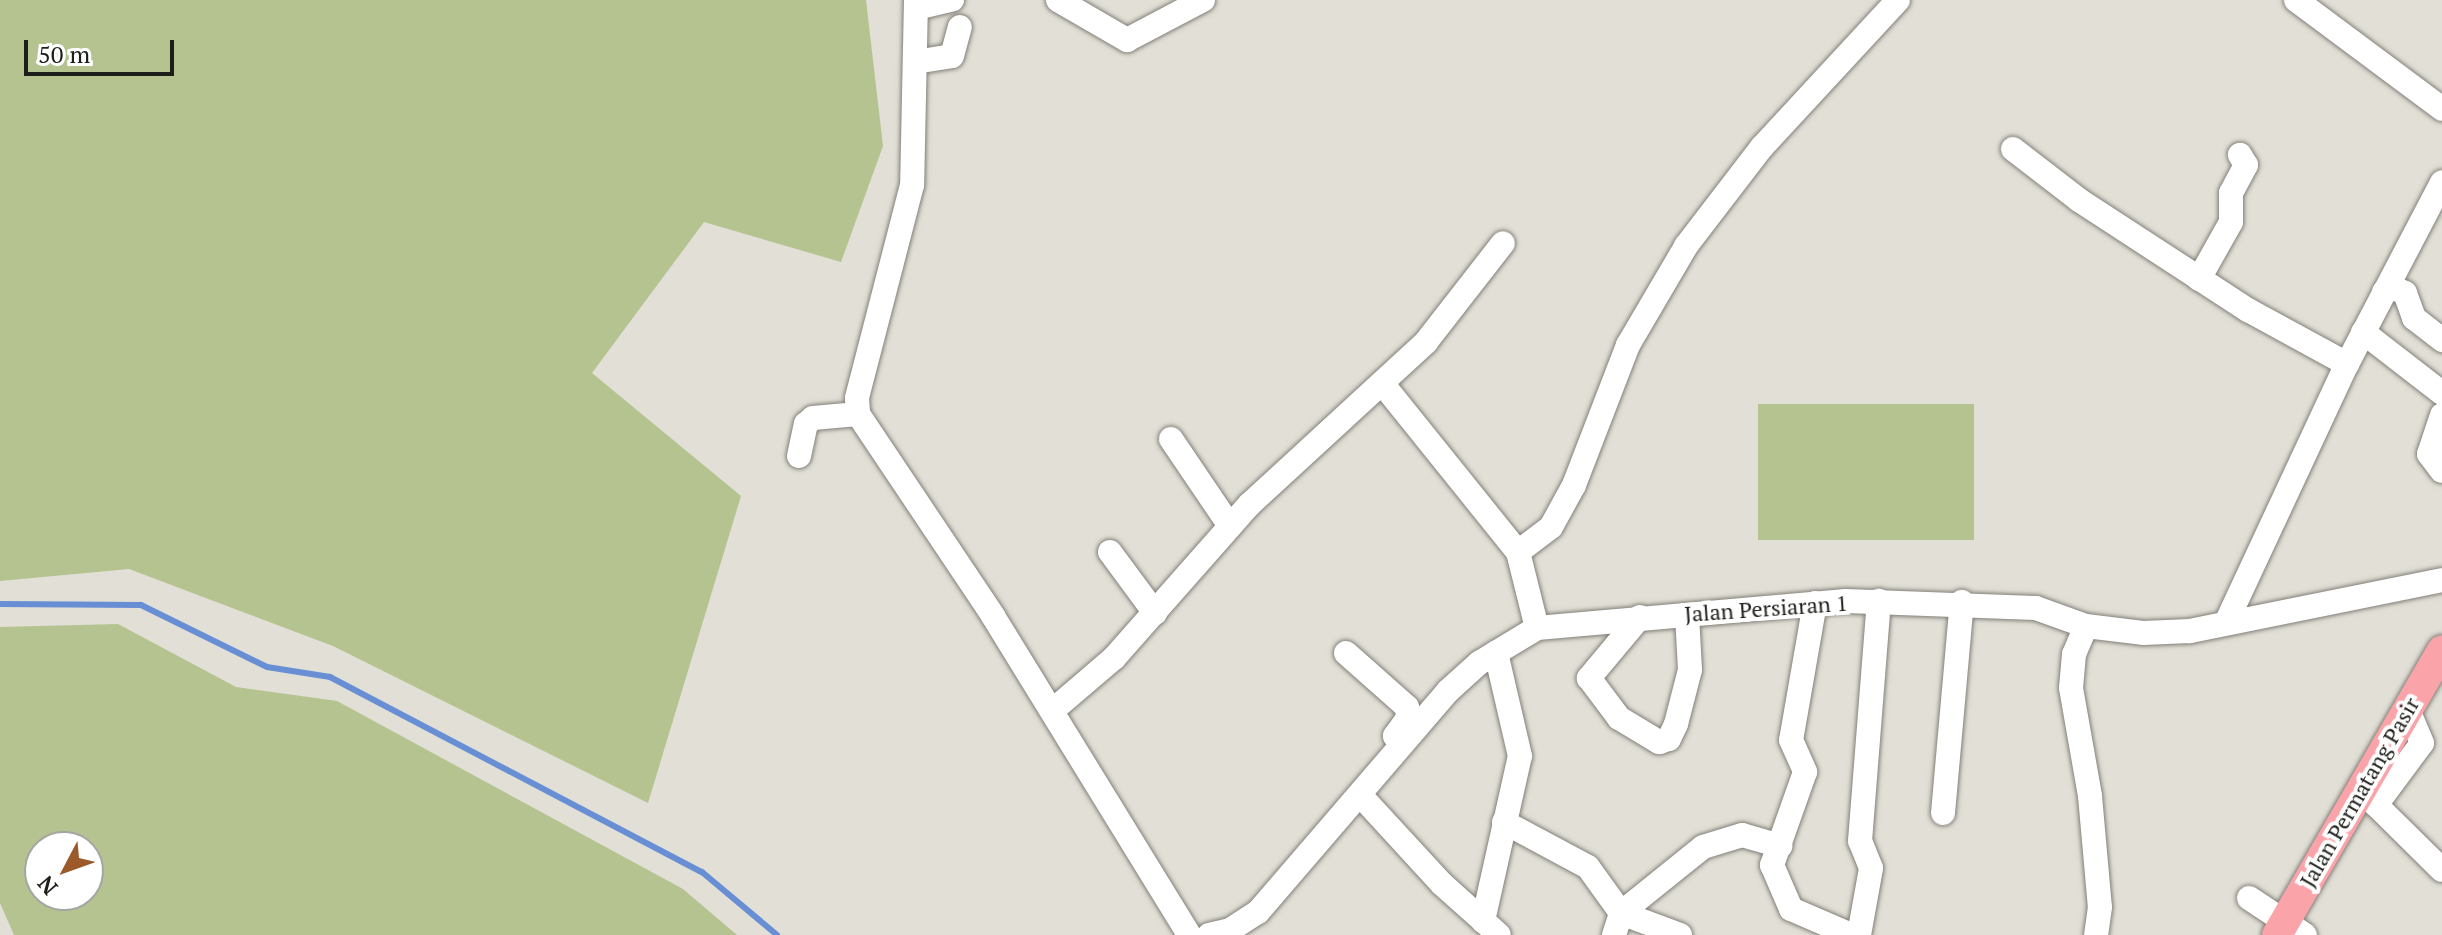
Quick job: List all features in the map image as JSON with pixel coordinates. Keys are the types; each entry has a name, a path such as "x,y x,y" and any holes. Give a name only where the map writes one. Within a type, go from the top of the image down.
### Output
{"main road":[{"name":"Jalan Permatang Pasir","path":"2289,930 2368,798 2407,708 2442,650"}],"street":[{"path":"952,0 916,4 912,185 857,398 858,414 1052,711 1189,935"},
{"path":"1058,0 1127,40 1203,0"},
{"path":"1518,552 1551,527 1574,485 1628,345 1686,246 1762,147 1898,0"},
{"path":"2296,0 2442,109"},
{"path":"915,62 952,56 960,27"},
{"path":"2013,149 2199,279 2347,364"},
{"path":"2199,279 2231,222 2231,193 2246,165 2240,155"},
{"path":"2226,623 2347,364 2442,182"},
{"path":"1052,711 1114,658 1230,526 1426,342 1503,243"},
{"path":"2384,292 2394,288 2405,293 2414,318 2442,340"},
{"path":"2363,332 2442,393"},
{"path":"1382,383 1518,552 1537,628"},
{"path":"799,456 806,424 813,418 858,414"},
{"path":"2442,415 2429,454 2442,471"},
{"path":"1171,439 1230,526"},
{"path":"1110,552 1155,613"},
{"name":"Jalan Persiaran 1","path":"1209,935 1230,930 1258,912 1362,797 1398,741 1448,691 1496,653 1537,628 1815,603 1879,601 1962,602 2036,608 2086,626 2143,633 2226,623 2442,580"},
{"path":"1859,935 1871,868 1860,841 1879,601"},
{"path":"1943,813 1962,602"},
{"path":"1815,603 1791,740 1805,772 1772,865 1791,909 1851,935"},
{"path":"1640,617 1589,678 1619,718 1659,742 1669,739 1676,724 1690,670 1687,615"},
{"path":"2086,626 2074,654 2071,688 2090,796 2100,907 2096,935"},
{"path":"1346,653 1407,707 1408,718 1398,741"},
{"path":"1491,928 1504,822 1520,756 1496,653"},
{"path":"1362,797 1491,928"},
{"path":"2368,798 2442,870"},
{"path":"1504,822 1588,867 1618,924"},
{"path":"1618,924 1651,886 1721,838 1742,835 1780,846"},
{"path":"2249,898 2289,930"},
{"path":"1618,924 1680,935"}],"green space":[{"path":"0,0 866,0 883,146 841,262 704,222 592,373 741,496 648,803 333,646 129,569 0,581"},
{"path":"1758,404 1974,404 1974,540 1758,540"},
{"path":"118,624 236,687 337,701 683,889 737,935 14,935 0,903 0,627"}],"waterway":[{"path":"0,604 141,605 267,667 330,677 702,872 777,935"}]}
